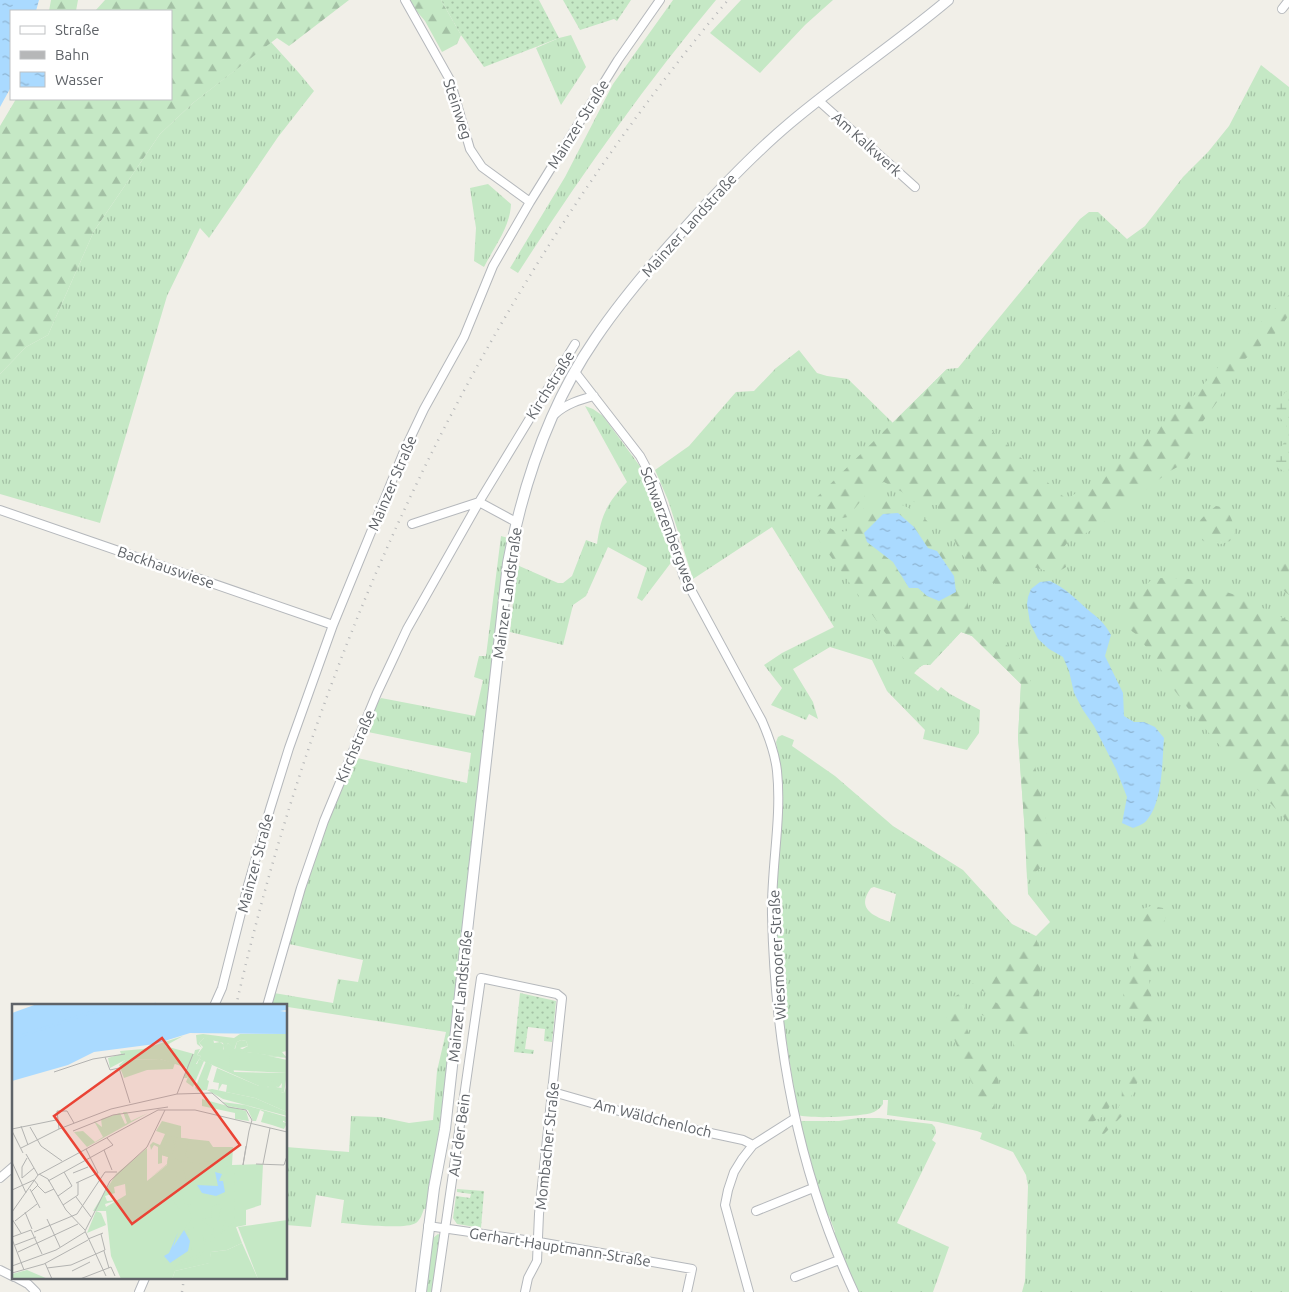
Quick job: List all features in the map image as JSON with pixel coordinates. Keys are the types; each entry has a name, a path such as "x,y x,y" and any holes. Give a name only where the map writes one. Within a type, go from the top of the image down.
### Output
{"main road":[{"name":"Mainzer Landstraße","path":"421,1292 428,1226 445,1129 508,563 516,522 533,465 552,418 575,372 611,316 660,256 754,155 790,123 948,0"}],"street":[{"name":"Steinweg","path":"405,0 450,80 470,149 482,167 530,202"},
{"name":"Mainzer Straße","path":"215,1004 222,988 270,809 289,748 333,625 405,449 424,409 464,337 493,266 530,202 618,60 660,0"},
{"path":"1282,9 1289,0"},
{"name":"Am Kalkwerk","path":"819,101 915,187"},
{"name":"Kirchstraße","path":"268,1004 301,888 324,821 377,693 407,629 479,502 576,344"},
{"name":"Schwarzenbergweg","path":"575,372 640,456 656,486 683,575 762,721"},
{"path":"552,418 561,409 576,400 594,396"},
{"path":"412,524 479,502 516,522"},
{"name":"Backhauswiese","path":"0,510 333,625"},
{"name":"Wiesmoorer Straße","path":"762,721 771,742 776,770 778,798 772,897 773,947 782,1040 794,1119 813,1188 839,1260 854,1292"},
{"name":"Mombacher Straße","path":"480,978 558,994 562,998 537,1260 528,1278 525,1292"},
{"name":"Auf der Bein","path":"436,1292 480,978"},
{"name":"Am Wäldchenloch","path":"553,1092 654,1120 743,1140 753,1145"},
{"path":"749,1292 725,1206 728,1190 734,1172 753,1145 794,1119"},
{"path":"0,1178 12,1168"},
{"path":"756,1211 813,1188"},
{"name":"Gerhart-Hauptmann-Straße","path":"428,1226 539,1242 692,1269 687,1292"},
{"path":"795,1277 839,1260"},
{"path":"0,1270 12,1276"},
{"path":"19,1280 28,1284 36,1292"},
{"path":"139,1292 144,1280"}],"green space":[{"path":"51,0 78,0 76,10 49,10"},
{"path":"105,0 349,0 289,46 277,38 193,103 160,134 94,231 48,335 26,347 0,374 0,126 15,100 172,100 172,10 96,10"},
{"path":"407,0 441,0 461,35 457,44 442,52 425,21"},
{"path":"441,0 539,0 559,38 484,67 461,35"},
{"path":"563,0 631,0 617,21 614,19 580,30"},
{"path":"673,0 716,0 613,133 518,273 510,268 565,177 613,84"},
{"path":"741,0 833,0 805,25 760,73 710,33"},
{"path":"571,35 586,67 561,105 536,48"},
{"path":"271,42 314,91 278,137 209,238 200,228 167,296 100,523 0,494 0,374 26,347 48,335 94,231 160,134 193,103"},
{"path":"1261,65 1289,87 1289,1292 1022,1292 1025,1281 1028,1186 1026,1175 1013,1152 980,1139 982,1133 977,1131 938,1122 887,1115 888,1100 883,1100 883,1104 879,1108 868,1114 824,1117 798,1115 779,994 775,925 781,790 781,771 776,742 778,737 782,735 794,740 792,746 835,776 893,826 963,870 1012,924 1036,936 1050,922 1028,894 1018,737 1021,684 972,636 961,632 930,665 923,665 914,673 938,691 941,687 980,710 979,733 967,750 923,739 925,730 887,691 872,660 830,647 793,669 813,702 818,719 809,714 806,720 771,705 782,688 764,665 782,653 834,627 772,527 693,579 668,500 655,470 689,446 736,392 754,391 776,368 799,350 817,373 848,379 893,423 947,369 958,368 1080,219 1089,212 1098,212 1127,239 1145,226 1183,177 1208,152 1229,126","holes":["874,887 896,894 890,922 872,914 866,906 865,901 871,888"]},
{"path":"488,184 511,204 505,229 484,267 474,261 476,228 470,188"},
{"path":"1289,295 1289,315 1277,332 1244,360 1228,382 1217,402 1201,424 1197,444 1185,463 1170,471 1099,526 1081,538 1068,542 1063,548 1066,567 1062,570 1048,571 1030,566 1024,571 1021,578 1011,572 1007,572 1005,584 998,586 987,578 980,567 968,562 960,552 950,531 943,525 937,505 914,502 902,492 884,482 871,488 848,517 842,518 827,509 816,498 947,369 958,381 980,420 1065,498 1070,497 1140,445 1191,399 1237,345"},
{"path":"1289,388 1289,476 1271,461 1288,437 1286,425 1277,414 1276,403"},
{"path":"585,406 603,416 642,469 658,503 673,560 642,601 637,598 647,568 608,547 586,596 573,605 563,645 510,632 517,565 558,583 563,583 572,576 586,540 597,544 606,510 614,496 627,482"},
{"path":"889,500 918,513 928,522 936,545 953,562 961,576 970,617 1015,652 1026,668 1032,687 1032,748 1047,834 1044,865 1027,879 1018,737 1021,684 972,636 961,632 930,665 921,666 914,673 816,536 828,527 837,532 848,531 867,504","holes":["921,539 954,576 927,596 918,588 909,588 893,562 867,542"]},
{"path":"1216,506 1227,512 1232,519 1235,532 1230,541 1221,544 1203,541 1198,529 1198,525 1203,517"},
{"path":"501,536 508,538 451,1033 437,1146 426,1209 424,1209 416,1223 410,1225 391,1226 341,1223 344,1200 316,1195 311,1227 288,1225 288,1147 349,1152 351,1116 380,1117 409,1123 433,1120 437,1071 446,1032 288,1007 288,1004 269,1004 274,993 333,1003 338,979 358,982 363,960 289,944 304,886 353,757 467,783 471,753 363,731 374,707 381,698 475,716 483,680 474,677 479,656 486,656"},
{"path":"1289,552 1289,595 1281,586 1276,558 1278,554"},
{"path":"1161,578 1189,579 1238,596 1289,621 1289,823 1190,711 1137,635 1125,626 1125,610 1130,603 1150,581"},
{"path":"1151,906 1163,908 1166,919 1156,929 1156,957 1149,978 1151,995 1157,1013 1152,1026 1139,1023 1129,1009 1123,995 1139,937 1139,910"},
{"path":"1036,936 1040,955 1041,975 1035,1014 980,990 969,995 966,1000 965,1020 972,1041 994,1068 998,1076 994,1129 984,1126 986,1118 946,1019 952,999"},
{"path":"520,993 556,1001 552,1042 544,1041 545,1029 528,1027 525,1049 534,1050 533,1054 514,1052"},
{"path":"986,997 1035,1026 1030,1040 1025,1038 1018,1060 1015,1054 1013,1036 1009,1029 1005,1025 974,1011 977,999"},
{"path":"1137,1069 1138,1081 1123,1115 1103,1135 1098,1131 1113,1116 1120,1105 1121,1083 1128,1073"},
{"path":"1107,1097 1111,1104 1105,1115 1084,1127 1077,1123 1094,1111"},
{"path":"858,1118 879,1118 932,1124 935,1127 936,1133 932,1140 936,1143 897,1223 949,1247 933,1292 859,1292 849,1274 832,1234 835,1232 829,1216 824,1214 799,1123 802,1121 839,1121"},
{"path":"457,1189 484,1191 481,1228 457,1224 453,1218 456,1196 470,1198 471,1194 457,1192"},
{"path":"438,1234 440,1235 433,1292 426,1292 433,1238"}],"water":[{"path":"0,0 39,0 36,10 10,10 10,89 0,107"},
{"path":"898,513 914,527 928,548 937,551 954,576 956,592 939,601 927,596 918,588 909,588 893,562 867,542 864,533 883,514"},
{"path":"1050,581 1070,594 1098,618 1111,635 1105,656 1123,693 1124,716 1134,722 1144,722 1155,727 1164,738 1161,781 1156,803 1146,821 1133,828 1122,823 1127,797 1116,769 1094,726 1074,693 1069,671 1063,657 1049,649 1038,639 1030,623 1027,604 1031,589 1040,582"}],"railway":[{"path":"237,1004 271,867 314,733 364,601 422,473 487,349 559,229 640,113 728,0"},
{"path":"182,1292 184,1280"}]}
